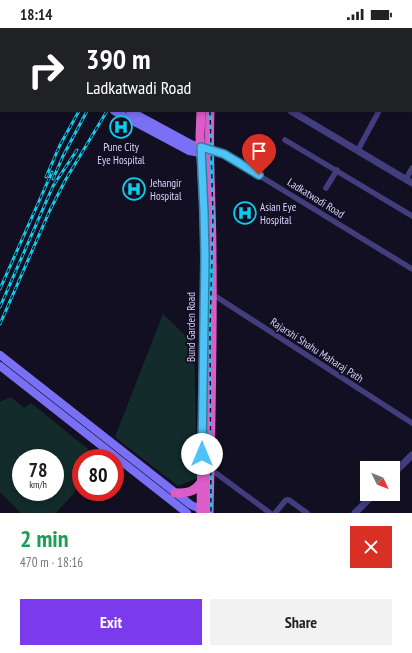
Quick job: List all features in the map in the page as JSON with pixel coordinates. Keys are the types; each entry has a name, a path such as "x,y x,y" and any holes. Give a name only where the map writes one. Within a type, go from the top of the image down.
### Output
{"highway":[{"path":"201,112 205,151"},
{"path":"205,151 210,112"},
{"name":"Bund Garden Road","path":"205,151 212,212 212,294 205,510"},
{"name":"Bund Garden Road","path":"205,151 206,468 202,481 205,510"},
{"path":"175,493 188,493 193,491 198,488 202,481"}],"main road":[{"path":"116,112 189,151 205,151"},
{"path":"132,112 205,151"},
{"path":"0,355 175,493 191,505 205,510"},
{"path":"0,366 187,513"}],"street":[{"path":"293,112 409,181 412,168"},
{"path":"358,150 378,112"},
{"path":"285,140 412,216"},
{"name":"Ladkatwadi Road","path":"205,151 224,154 412,269"},
{"path":"326,188 337,170"},
{"name":"Rajarshi Shahu Maharaj Path","path":"212,294 412,423"},
{"path":"400,467 412,455"},
{"path":"206,468 270,513"},
{"path":"275,513 286,500 289,500 307,513"},
{"path":"355,513 367,501"}],"green space":[{"path":"163,314 194,344 197,478 178,486 115,437"},
{"path":"11,397 24,408 31,403 88,449 72,449 72,495 56,513 21,513 0,492 0,402"}],"railway":[{"path":"46,177 60,145 78,112"},
{"path":"53,179 63,156 86,112"},
{"path":"0,324 50,210 66,179 106,112"},
{"path":"210,112 213,217 210,331 211,513"},
{"path":"0,307 53,186 77,150"},
{"path":"0,289 52,172"}],"place":[{"name":"Pune City Eye Hospital","path":"121,127"},
{"name":"Jehangir Hospital","path":"134,189"},
{"name":"Asian Eye Hospital","path":"245,213"}],"route":[{"path":"202,454 203,288 205,257 201,147 209,148 224,154 259,175"}]}
